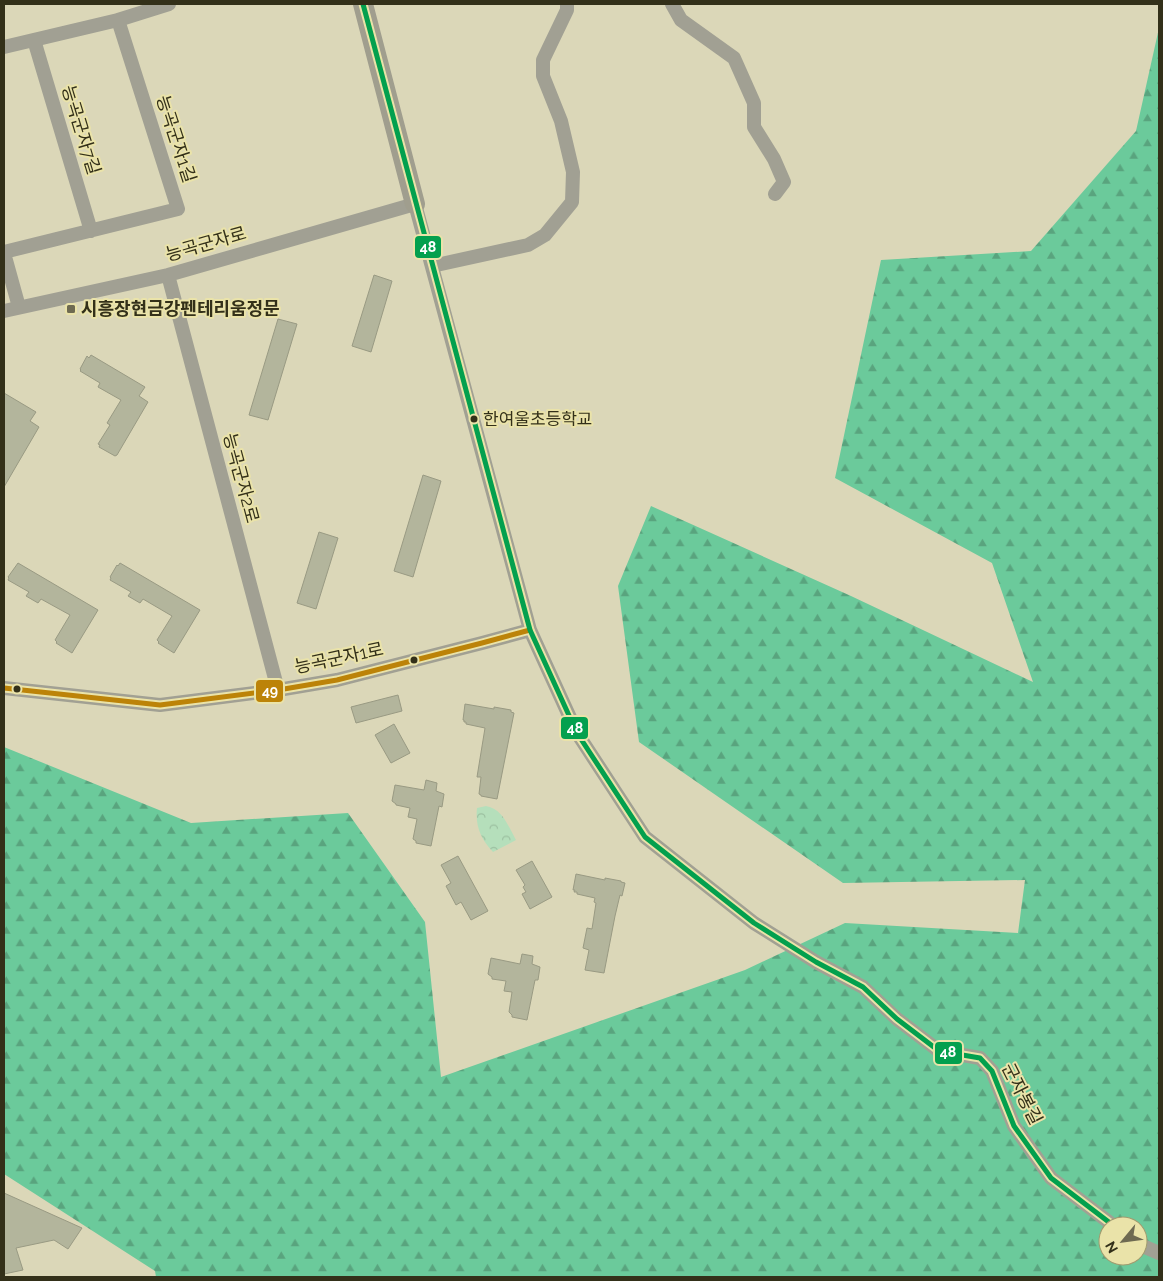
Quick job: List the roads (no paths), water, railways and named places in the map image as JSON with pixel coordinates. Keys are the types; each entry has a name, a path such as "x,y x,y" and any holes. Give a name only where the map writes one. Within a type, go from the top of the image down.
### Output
{"main road":[{"path":"363,4 415,204"}],"street":[{"path":"4,47 118,20 168,4"},
{"path":"432,266 528,245 545,235 572,202 573,172 561,121 542,76 544,60 567,10 567,4"},
{"path":"672,4 680,20 734,58 754,103 754,127 774,159 784,182 775,194"},
{"name":"능곡군자1길","path":"4,253 178,210 118,20"},
{"name":"능곡군자7길","path":"34,40 92,231"},
{"name":"군자봉길","path":"415,204 530,630 577,734 645,837 754,923 816,962 863,987 897,1019 939,1050 980,1058 992,1071 1014,1126 1051,1178 1101,1216"},
{"name":"능곡군자로","path":"4,311 168,275 415,204"},
{"path":"4,253 19,307"},
{"name":"능곡군자2로","path":"168,275 278,690"},
{"name":"능곡군자1로","path":"4,688 160,706 337,680 482,644 530,630"}],"place":[{"name":"시흥장현금강펜테리움정문","path":"71,309"},
{"name":"한여울초등학교","path":"474,419"}]}
